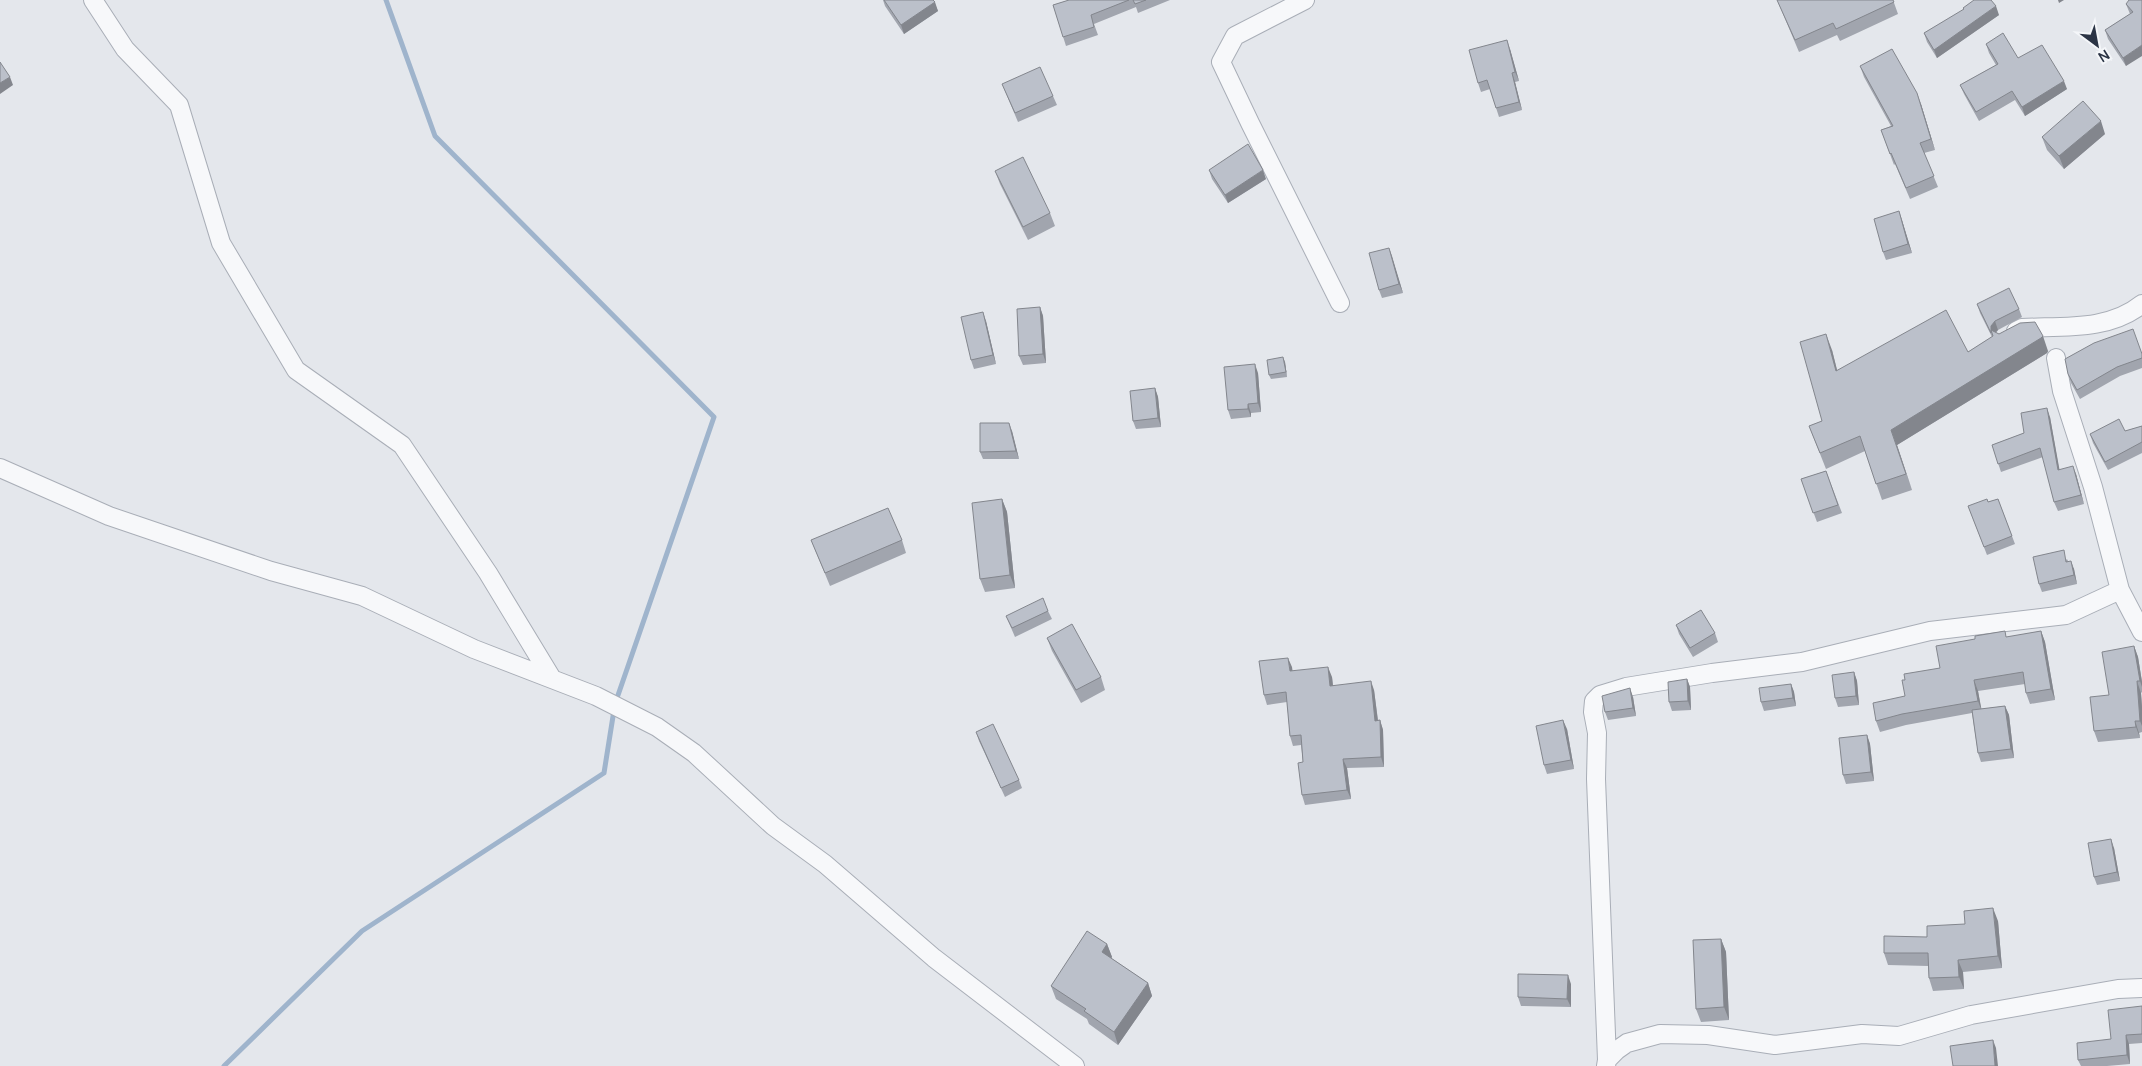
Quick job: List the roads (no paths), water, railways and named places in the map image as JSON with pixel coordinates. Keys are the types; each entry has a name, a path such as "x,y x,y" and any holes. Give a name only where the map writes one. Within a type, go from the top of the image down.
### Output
{"street":[{"path":"93,0 125,49 179,105 221,243 296,370 402,445 488,573 552,677"},
{"path":"1305,0 1235,36 1221,62 1340,303"},
{"path":"2004,339 2022,328 2094,324 2113,321 2142,304"},
{"path":"2056,358 2062,391 2093,487 2120,590 2142,632"},
{"path":"0,468 109,516 271,571 362,596 474,648 552,677 596,696 657,726 694,753 773,826 825,864 934,958 1075,1066"},
{"path":"1607,1063 1596,779 1597,733 1593,712 1594,701 1600,695 1636,686 1712,673 1802,662 1930,631 2066,615 2120,590"},
{"path":"1607,1063 1617,1050 1627,1043 1660,1034 1708,1035 1775,1045 1862,1034 1899,1036 1971,1015 2118,989 2142,988"}],"waterway":[{"path":"386,0 435,136 714,417 616,701"},
{"path":"224,1066 362,931 604,773 614,710"}]}
